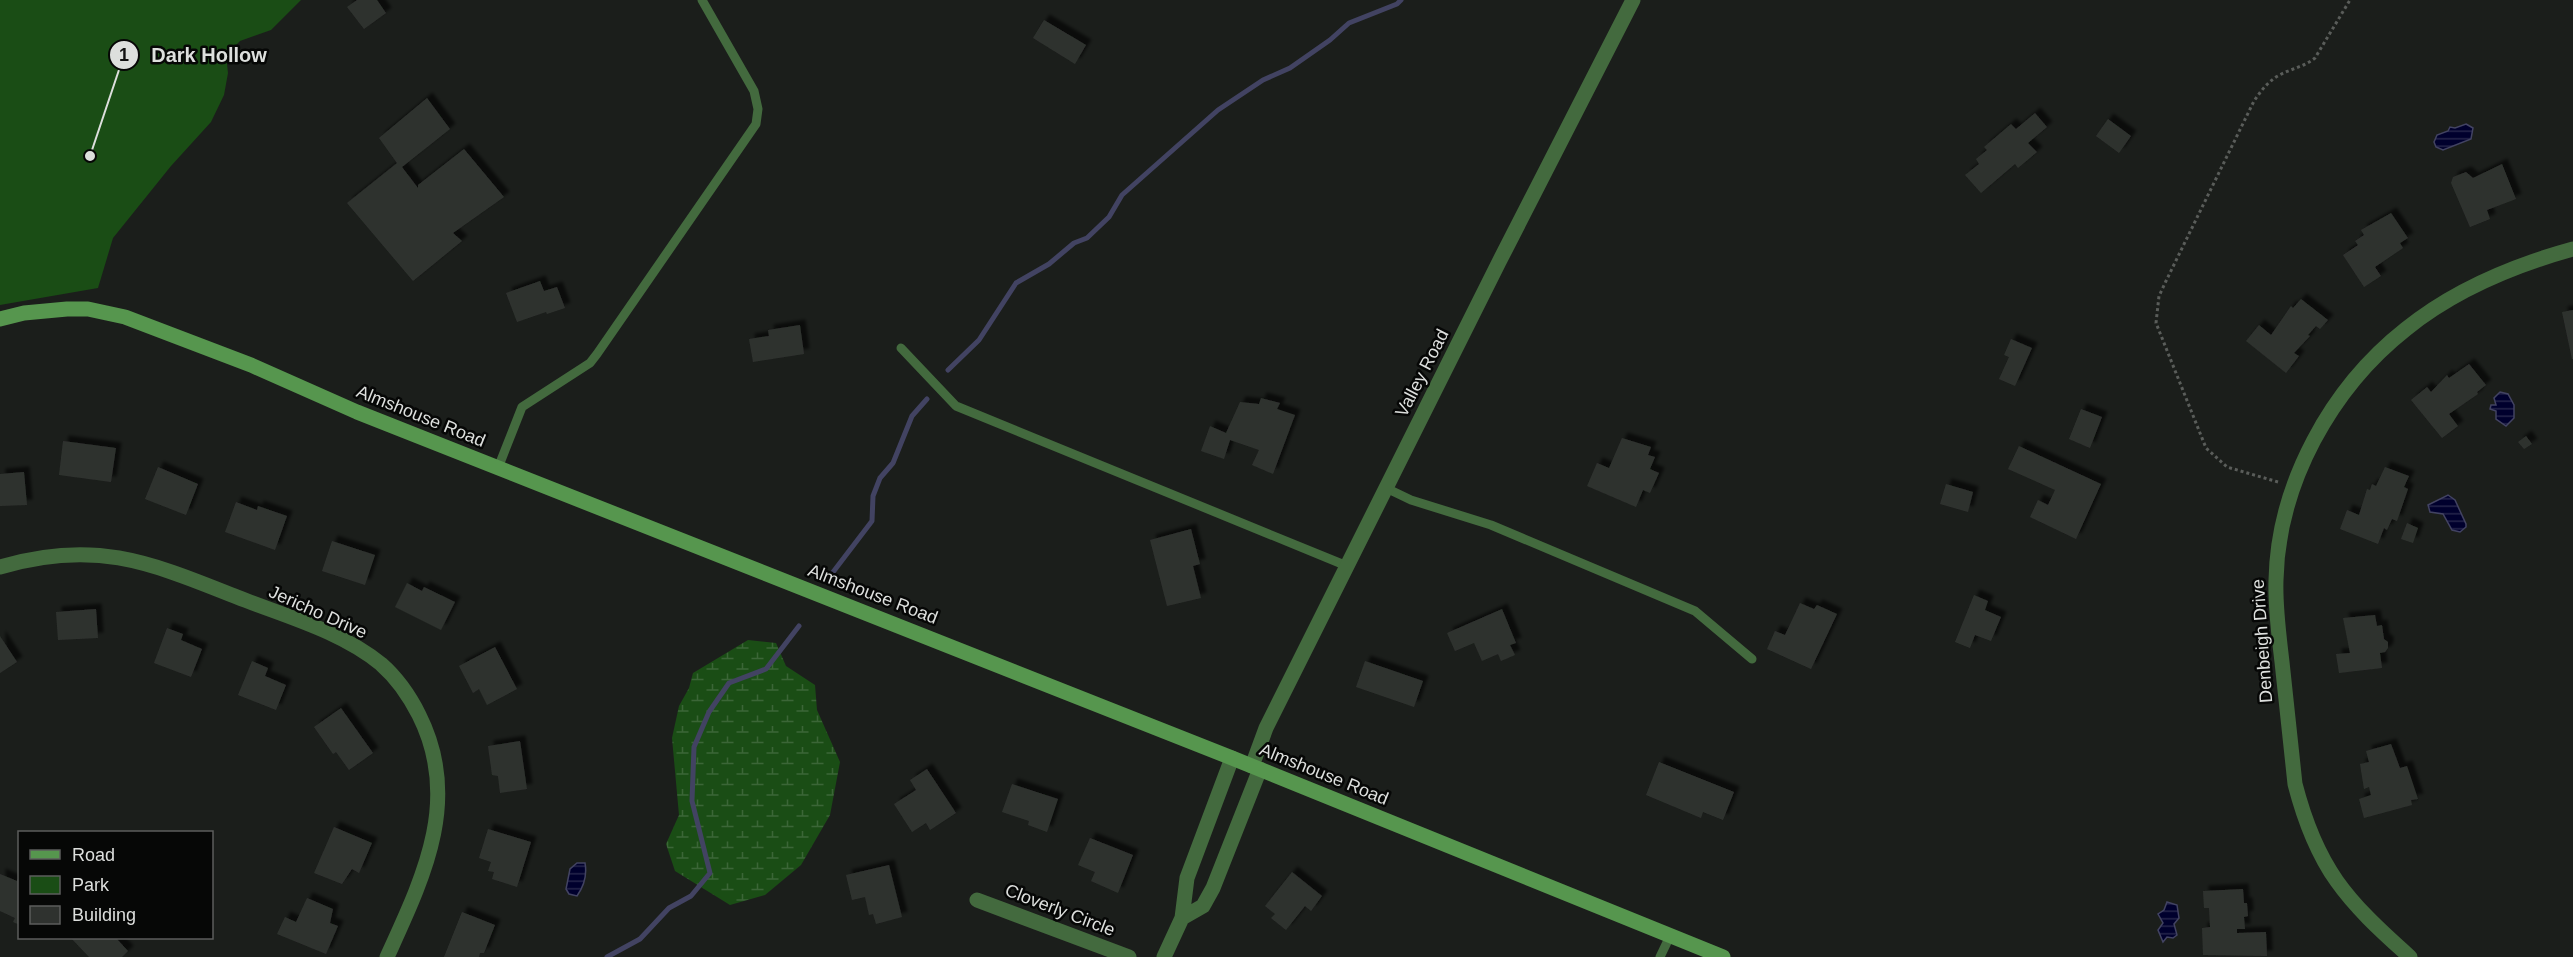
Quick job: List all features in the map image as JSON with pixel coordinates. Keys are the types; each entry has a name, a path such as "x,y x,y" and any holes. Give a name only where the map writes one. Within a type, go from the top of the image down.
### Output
{"main road":[{"name":"Almshouse Road","path":"0,319 24,313 67,309 88,309 125,317 240,361 357,412 1232,758 1723,957"}],"street":[{"name":"Valley Road","path":"1182,918 1203,906 1213,888 1256,768 1266,728 1633,0"},
{"name":"Denbeigh Drive","path":"2410,957 2365,917 2334,879 2312,838 2295,784 2277,618 2276,580 2283,524 2310,450 2331,411 2385,346 2422,317 2466,291 2573,249"},
{"name":"Jericho Drive","path":"0,567 59,554 111,555 128,558 161,567 297,621 349,643 381,665 402,688 425,727 433,750 439,800 437,824 431,849 387,957"},
{"path":"1164,957 1182,918 1187,878 1232,758"},
{"name":"Cloverly Circle","path":"977,900 1129,957"}],"lane":[{"path":"498,468 522,407 590,363 756,124 758,109 754,91 702,0"},
{"path":"901,348 956,406 1347,566"},
{"path":"1386,488 1411,500 1491,525 1695,611 1752,659"},
{"path":"1660,957 1670,936"}],"path":[{"path":"2295,486 2227,467 2206,448 2156,323 2156,309 2166,281 2254,101 2266,84 2277,76 2315,58 2350,0"}],"green space":[{"path":"0,0 301,0 271,30 240,41 226,55 228,73 224,95 211,122 171,166 113,238 98,288 0,305"},
{"path":"748,640 776,643 786,666 815,685 817,710 840,762 830,815 801,865 765,895 730,905 675,871 666,844 679,815 672,738 679,706 689,688 693,673"}],"water":[{"path":"2466,124 2473,128 2471,139 2443,150 2436,147 2434,142 2437,135 2448,131 2450,127 2455,128"},
{"path":"2500,392 2508,394 2514,405 2514,418 2506,426 2496,419 2496,411 2490,409 2491,405 2496,405 2494,398"},
{"path":"2448,495 2455,500 2466,524 2460,532 2452,530 2443,514 2430,512 2428,505"},
{"path":"577,863 585,863 586,871 577,896 569,894 566,889 570,869"},
{"path":"2167,902 2177,905 2179,918 2174,924 2177,935 2173,938 2167,937 2163,942 2158,930 2163,923 2158,914 2164,910"}],"building":[{"path":"357,0 377,0 386,13 364,29 347,7"},
{"path":"1044,20 1086,45 1075,64 1033,38"},
{"path":"427,98 450,129 402,167 418,188 418,185 464,149 504,197 453,233 462,241 413,281 347,203 397,163 379,138"},
{"path":"2035,113 2047,127 2028,143 2037,152 2018,168 2015,164 1981,193 1965,175 1979,164 1976,159 1987,150 1984,147 2011,124 2016,129"},
{"path":"2108,119 2131,136 2119,153 2096,136"},
{"path":"2502,164 2516,199 2487,210 2490,219 2470,227 2451,183 2453,177 2466,172 2473,178"},
{"path":"2391,213 2408,238 2400,243 2403,248 2375,267 2381,276 2364,287 2343,255 2358,245 2355,241 2364,235 2361,230"},
{"path":"540,281 544,291 557,287 565,308 517,322 506,293"},
{"path":"2301,299 2328,320 2320,329 2316,326 2308,335 2310,336 2294,353 2299,356 2286,373 2246,341 2259,325 2271,335 2291,306 2293,308"},
{"path":"2573,310 2573,359 2572,359 2562,312"},
{"path":"800,325 804,354 753,362 749,339 769,336 768,330"},
{"path":"2011,339 2032,348 2015,386 1999,379 2009,357 2004,355"},
{"path":"2469,364 2486,385 2477,392 2478,394 2449,414 2458,426 2442,438 2411,400 2427,387 2431,392 2447,375 2449,378"},
{"path":"1261,398 1280,403 1277,409 1295,415 1273,474 1252,465 1259,450 1230,440 1224,459 1201,451 1210,426 1226,433 1240,402 1259,404"},
{"path":"2081,409 2102,417 2090,448 2069,439"},
{"path":"2526,436 2532,444 2524,449 2518,442"},
{"path":"1622,438 1651,447 1648,455 1655,457 1650,469 1659,473 1650,493 1643,490 1636,507 1587,486 1597,463 1609,468"},
{"path":"63,441 116,448 111,482 59,475"},
{"path":"2019,446 2101,484 2076,539 2030,517 2038,500 2048,505 2055,490 2008,469"},
{"path":"158,467 198,484 186,515 145,499"},
{"path":"2385,467 2409,476 2404,487 2408,489 2397,521 2392,519 2387,530 2384,528 2378,544 2340,529 2347,510 2359,515 2367,489 2370,490 2372,484 2376,486"},
{"path":"24,472 27,505 0,506 0,474"},
{"path":"1946,484 1973,492 1968,512 1940,504"},
{"path":"236,502 257,510 258,506 287,516 275,550 225,532"},
{"path":"2407,523 2418,528 2413,543 2401,539"},
{"path":"1191,529 1200,564 1193,566 1201,598 1167,606 1150,540"},
{"path":"332,541 375,555 365,585 322,571"},
{"path":"407,583 422,591 424,587 455,602 441,630 395,607"},
{"path":"1974,595 1988,601 1985,610 2001,617 1991,641 1975,635 1970,648 1955,642"},
{"path":"1800,603 1814,609 1817,605 1837,614 1811,669 1767,649 1775,631 1785,635"},
{"path":"96,609 98,638 58,640 56,612"},
{"path":"1502,609 1516,643 1510,645 1515,655 1501,661 1498,654 1482,661 1474,643 1455,651 1447,633"},
{"path":"2375,615 2377,626 2382,625 2384,639 2388,642 2388,648 2385,652 2380,653 2382,668 2339,673 2336,654 2350,653 2343,618"},
{"path":"167,628 183,634 181,640 202,649 191,677 154,663"},
{"path":"0,636 17,662 0,673"},
{"path":"495,647 517,689 487,705 479,689 473,693 459,666"},
{"path":"252,661 268,668 265,676 286,685 276,710 238,695"},
{"path":"1365,661 1423,681 1414,707 1356,687"},
{"path":"341,708 373,753 349,770 336,752 333,754 314,727"},
{"path":"520,741 527,789 500,793 498,776 492,775 488,746"},
{"path":"2391,744 2400,768 2407,766 2418,799 2411,800 2412,805 2364,818 2359,799 2371,795 2369,787 2364,789 2360,764 2369,762 2366,751"},
{"path":"1659,762 1734,792 1723,820 1703,812 1701,818 1646,795"},
{"path":"927,769 956,813 930,830 926,823 912,832 894,804 916,790 910,780"},
{"path":"1012,784 1058,799 1047,832 1028,825 1029,821 1002,812"},
{"path":"334,827 372,843 359,873 352,869 342,884 314,873"},
{"path":"488,829 531,842 517,887 492,879 494,872 488,871 491,862 479,858"},
{"path":"1090,838 1133,855 1118,893 1091,881 1095,872 1078,865"},
{"path":"889,865 902,917 876,924 873,914 869,915 865,897 852,900 846,875"},
{"path":"1292,872 1322,896 1311,911 1305,906 1286,930 1271,918 1275,914 1265,906"},
{"path":"0,874 17,881 18,879 18,924 13,922 15,918 0,911"},
{"path":"2243,889 2248,916 2244,917 2245,929 2237,929 2237,933 2266,932 2267,956 2203,955 2202,928 2210,927 2209,908 2204,908 2203,891"},
{"path":"307,898 333,909 330,923 338,926 326,954 277,934 285,917 296,922"},
{"path":"462,912 495,925 484,953 480,953 479,957 444,957"},
{"path":"72,939 117,939 128,951 122,957 89,957"}],"waterway":[{"path":"948,370 979,340 1016,283 1049,264 1074,243 1087,238 1109,217 1122,195 1218,110 1263,80 1290,68 1330,40 1349,23 1397,4 1401,0"},
{"path":"827,580 872,521 873,496 880,478 893,463 912,416 927,399"},
{"path":"607,957 640,939 669,908 691,896 710,873 692,801 694,747 709,712 729,683 766,669 799,626"}],"place":[{"name":"Dark Hollow","path":"90,156"}]}
